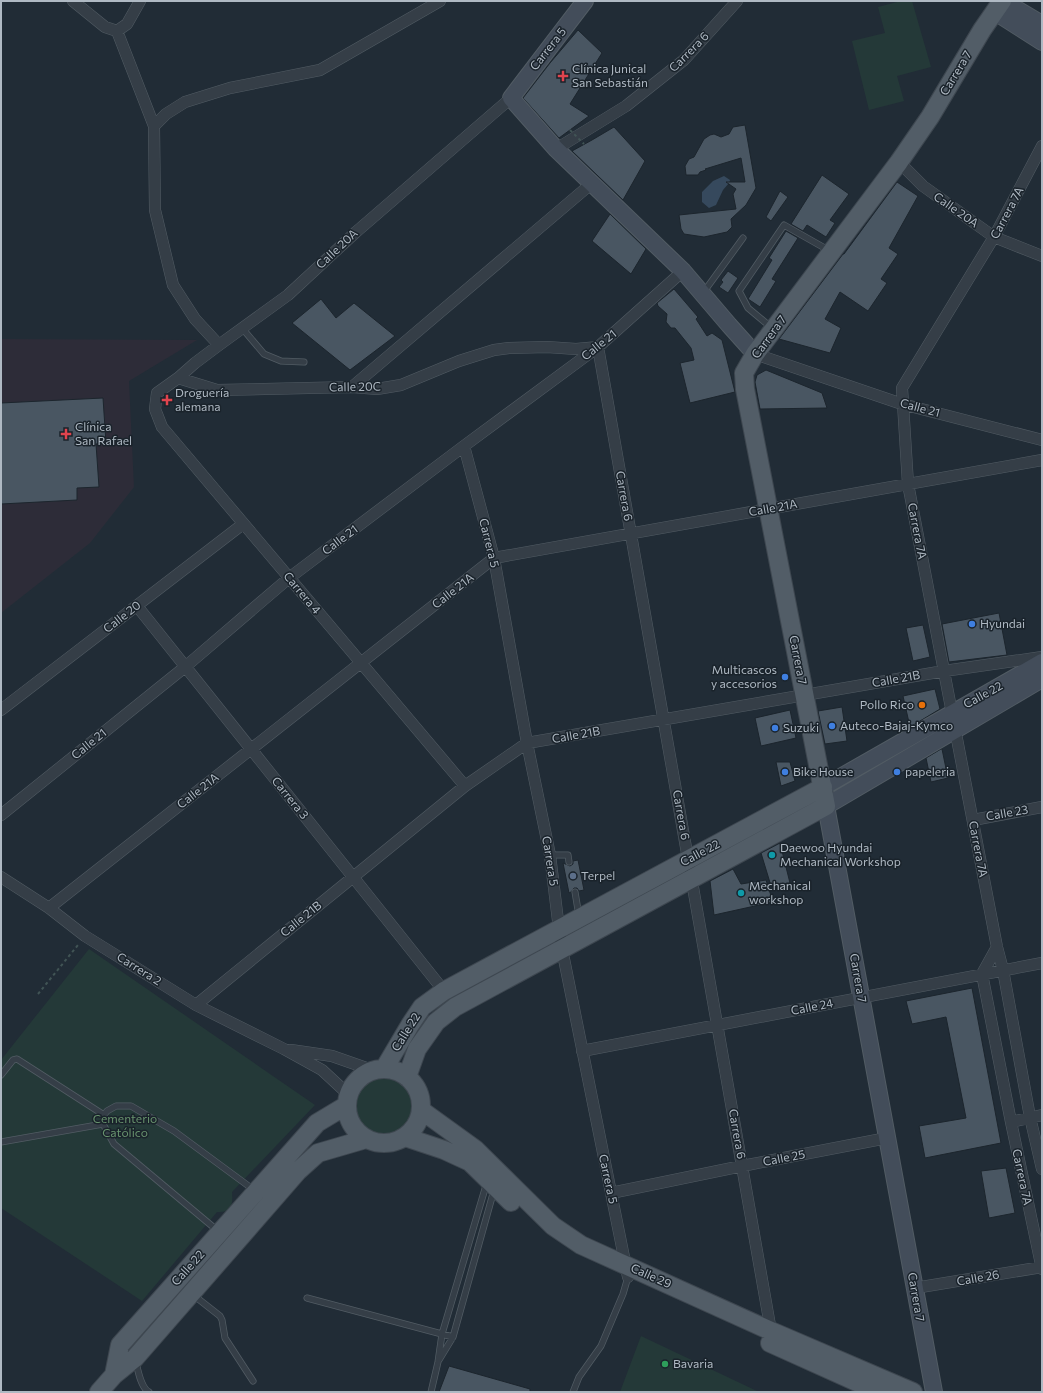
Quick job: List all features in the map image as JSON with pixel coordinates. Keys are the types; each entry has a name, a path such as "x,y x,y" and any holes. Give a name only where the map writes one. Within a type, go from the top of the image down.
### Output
{"main road":[{"name":"Carrera 7","path":"826,806 745,389 744,373 755,354 899,162 930,117 982,30 1000,5"},
{"name":"Calle 22","path":"379,1070 422,1007 444,991 823,787"},
{"name":"Calle 22","path":"407,1077 417,1049 436,1022 455,1007 826,806"},
{"path":"379,1070 396,1071 407,1077 415,1086 420,1097 421,1110 419,1120 413,1129 405,1137 386,1143 375,1142 358,1133 348,1115 348,1100 353,1087 359,1080 366,1074 379,1070"},
{"name":"Calle 22","path":"99,1392 113,1383 135,1358 157,1317 220,1232 317,1123 348,1100"},
{"name":"Calle 29","path":"421,1110 476,1149 496,1178"},
{"name":"Calle 29","path":"405,1137 444,1150 470,1162 496,1178 553,1226 581,1245 627,1271 877,1388 914,1392"},
{"name":"Calle 22","path":"113,1383 120,1345 191,1293 298,1171 318,1153 366,1138"},
{"name":"Calle 29","path":"627,1271 771,1330 877,1388"}],"street":[{"path":"73,1 105,27 117,31"},
{"path":"117,31 128,24 140,1"},
{"path":"154,126 166,114 185,102 230,88 320,70 440,1"},
{"name":"Carrera 5","path":"511,98 586,1"},
{"name":"Carrera 6","path":"556,149 626,106 684,60 737,1"},
{"path":"1000,5 1042,24"},
{"path":"1000,5 1042,42"},
{"path":"117,31 154,126 155,210 173,285 195,319 218,345"},
{"path":"511,98 556,149 683,271 755,354"},
{"name":"Calle 20A","path":"157,393 218,345 288,295 356,232 511,98"},
{"name":"Carrera 7A","path":"1042,146 994,237 902,388 908,484 997,947 1003,970 1030,1117 1042,1169"},
{"name":"Calle 20A","path":"899,162 923,186 994,237 1042,256"},
{"path":"352,387 592,184"},
{"name":"Calle 21","path":"1,815 185,667 289,578 464,446 598,348 683,271"},
{"name":"Calle 20C","path":"178,378 217,390 352,387 377,389 401,385 459,361 494,350 547,347 576,349 598,348"},
{"name":"Carrera 6","path":"598,348 771,1330"},
{"name":"Calle 21","path":"755,354 902,404 1042,440"},
{"name":"Carrera 4","path":"157,393 155,409 162,427 465,786"},
{"name":"Carrera 5","path":"464,446 494,558 527,744 550,855 558,929 627,1271"},
{"name":"Calle 21A","path":"49,908 494,558 1042,460"},
{"name":"Calle 20","path":"1,710 243,524"},
{"name":"Carrera 3","path":"136,606 444,991"},
{"name":"Calle 21B","path":"196,1005 465,786 527,744 944,671 1042,656"},
{"name":"Calle 22","path":"823,787 1042,662"},
{"name":"Calle 22","path":"826,806 1042,679"},
{"name":"Carrera 7","path":"826,806 934,1392"},
{"name":"Calle 23","path":"973,820 1042,807"},
{"name":"Carrera 2","path":"1,877 49,908 85,936 196,1005 284,1049 322,1070 348,1100"},
{"path":"982,974 997,947"},
{"name":"Calle 24","path":"582,1051 1042,963"},
{"name":"Carrera 7A","path":"982,974 1011,1122 1042,1267"},
{"name":"Carrera 2","path":"284,1049 332,1056 379,1070"},
{"path":"1011,1122 1042,1115"},
{"name":"Calle 25","path":"611,1193 887,1138"},
{"name":"Calle 26","path":"915,1288 1042,1267"}],"lane":[{"path":"774,329 748,308 739,291 784,225 832,252"},
{"path":"702,294 743,238"},
{"path":"242,328 264,354 281,361 304,362"},
{"path":"550,855 568,855 569,862"},
{"path":"575,892 579,918"},
{"path":"1,1075 13,1060 17,1059 104,1114"},
{"path":"220,1232 114,1144 103,1124 104,1114 116,1106 131,1106 174,1131 256,1191"},
{"path":"1,1142 103,1124"},
{"path":"431,1392 438,1362 442,1334 496,1178"},
{"path":"438,1362 453,1337 496,1178"},
{"path":"573,1392 579,1377 601,1346 623,1294 627,1271"},
{"path":"191,1293 220,1316 225,1338 253,1381"},
{"path":"307,1298 453,1337"},
{"path":"135,1358 138,1373 145,1390 149,1392"}],"path":[{"path":"570,130 584,144"},
{"path":"38,994 85,936"}],"shaded area":[{"name":"Clínica San Rafael","path":"1,339 197,340 129,381 134,487 90,543 1,613"}],"green space":[{"path":"901,1 912,1 931,67 897,76 904,101 869,110 852,41 885,33 878,7"},
{"name":"Cementerio Católico","path":"89,949 315,1105 232,1192 232,1204 229,1210 217,1212 142,1301 1,1208 1,1060"},
{"path":"378,1077 390,1077 400,1081 409,1090 413,1100 413,1112 405,1127 390,1135 378,1135 368,1131 359,1122 355,1112 355,1100 359,1090 368,1081"},
{"name":"Bavaria","path":"641,1336 759,1392 620,1392"}],"water":[{"path":"724,176 730,180 729,183 723,190 716,205 709,208 702,202 702,192 713,181"}],"building":[{"name":"Clínica Junical San Sebastián","path":"578,30 602,53 570,104 589,116 559,138 523,98"},
{"path":"745,125 756,188 746,205 731,219 732,227 727,232 704,237 684,234 681,229 679,215 736,209 733,194 736,189 726,182 745,182 741,158 705,169 706,170 700,172 698,175 686,175 685,166 689,159 694,157 704,139 714,134 721,137 729,134 733,127"},
{"path":"614,127 645,161 623,200 572,151"},
{"path":"822,175 849,194 830,220 835,223 826,237 807,225 803,231 791,224"},
{"path":"897,182 918,196 889,248 898,254 881,279 887,283 868,311 840,292 825,319 841,328 830,353 779,339 844,254"},
{"path":"780,191 788,197 771,221 766,217"},
{"path":"610,214 646,249 631,274 592,241"},
{"path":"786,231 798,238 772,279 776,281 760,307 748,299 772,260 769,258"},
{"path":"728,271 738,278 728,293 719,287 723,282 721,280"},
{"path":"674,289 698,317 696,319 707,336 712,333 722,340 735,392 690,403 680,363 694,360 691,348 675,328 671,328 666,322 667,314 658,306 657,303"},
{"path":"321,299 336,318 354,303 395,336 350,370 292,323"},
{"path":"766,370 822,393 827,408 760,409 755,382 757,375"},
{"name":"Clínica San Rafael","path":"103,398 106,443 96,444 99,487 77,488 77,500 1,504 1,403"},
{"path":"999,613 1007,655 949,662 942,624"},
{"path":"923,625 930,657 913,661 906,628"},
{"name":"Pollo Rico","path":"935,689 940,709 910,727 903,696"},
{"name":"Auteco-Bajaj-Kymco","path":"842,707 847,741 825,744 818,711"},
{"name":"Suzuki","path":"790,710 796,738 761,746 755,718"},
{"path":"941,749 948,778 931,782 926,758"},
{"name":"Bike House","path":"776,762 790,762 795,781 781,786"},
{"name":"Daewoo Hyundai Mechanical Workshop","path":"780,843 790,883 771,886 761,853"},
{"name":"Terpel","path":"578,860 584,890 579,891 577,888 574,888 569,893 563,863 570,866 573,864 573,861"},
{"name":"Mechanical workshop","path":"733,869 741,884 766,880 773,902 714,915 710,881"},
{"path":"972,988 1001,1143 925,1158 919,1126 966,1118 946,1017 912,1024 906,1001"},
{"path":"1006,1168 1015,1213 989,1218 981,1171"},
{"path":"449,1366 530,1389 530,1392 439,1392"}],"place":[{"name":"Clínica Junical San Sebastián","path":"563,76"},
{"name":"Droguería alemana","path":"167,400"},
{"name":"Clínica San Rafael","path":"66,434"},
{"name":"Hyundai","path":"972,624"},
{"name":"Multicascos y accesorios","path":"785,677"},
{"name":"Pollo Rico","path":"922,705"},
{"name":"Auteco-Bajaj-Kymco","path":"832,726"},
{"name":"Suzuki","path":"775,728"},
{"name":"Bike House","path":"785,772"},
{"name":"papeleria","path":"897,772"},
{"name":"Daewoo Hyundai Mechanical Workshop","path":"772,855"},
{"name":"Terpel","path":"573,876"},
{"name":"Mechanical workshop","path":"741,893"},
{"name":"Bavaria","path":"665,1364"}]}
